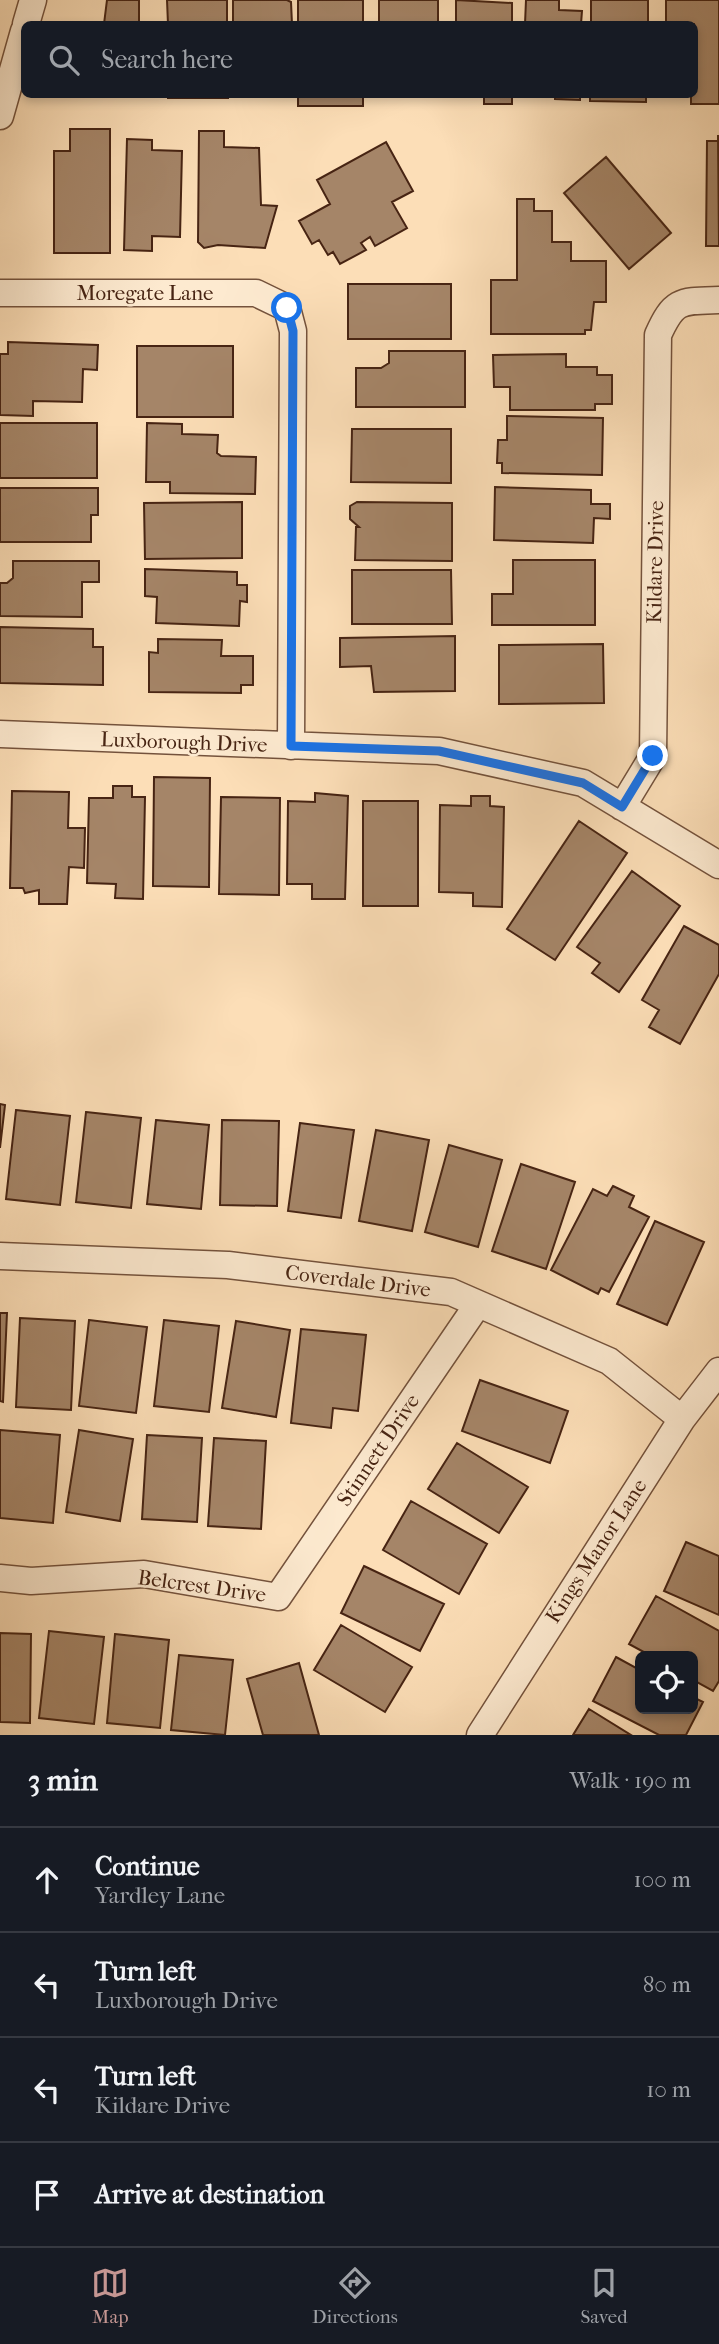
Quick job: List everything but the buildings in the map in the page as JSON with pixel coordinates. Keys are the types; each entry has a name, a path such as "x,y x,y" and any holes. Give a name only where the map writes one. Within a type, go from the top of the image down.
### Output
{"street":[{"path":"27,21 33,0"},
{"path":"0,116 21,42"},
{"name":"Moregate Lane","path":"0,293 256,293 287,308 293,331 291,746"},
{"name":"Kildare Drive","path":"622,807 653,756 658,335 669,312 684,300 719,300"},
{"name":"Luxborough Drive","path":"0,734 439,751 583,783 719,865"},
{"name":"Coverdale Drive","path":"0,1256 228,1265 451,1292 608,1361 682,1419"},
{"name":"Stinnett Drive","path":"278,1597 478,1304"},
{"name":"Kings Manor Lane","path":"480,1735 682,1419 719,1371"},
{"name":"Belcrest Drive","path":"0,1578 32,1581 144,1574 278,1597"}],"route":[{"path":"287,308 293,331 291,746 439,751 583,783 622,807 653,756"}]}
